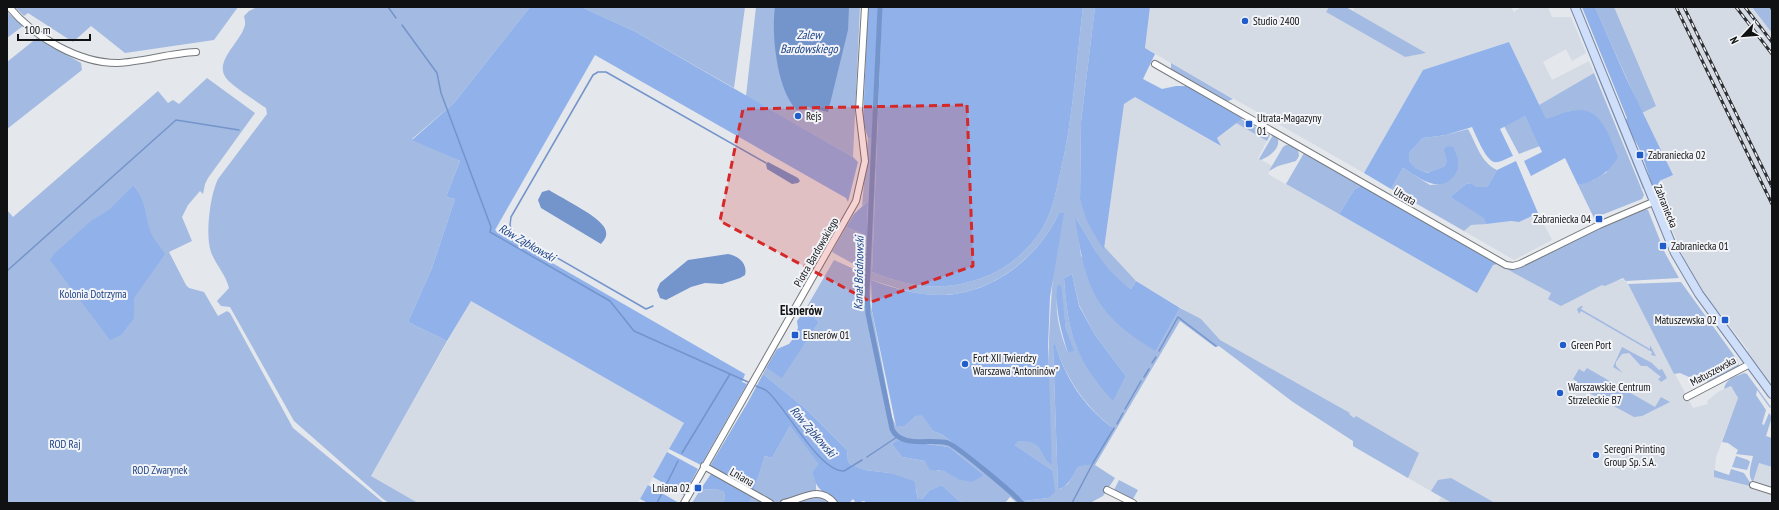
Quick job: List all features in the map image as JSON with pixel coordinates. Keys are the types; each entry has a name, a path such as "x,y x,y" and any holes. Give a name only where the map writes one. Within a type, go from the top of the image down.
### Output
{"main road":[{"name":"Zabraniecka","path":"1575,7 1670,243 1687,276 1772,394"}],"street":[{"path":"9,7 26,24 52,43 78,55 102,61 118,63 196,52"},
{"name":"Piotra Bardowskiego","path":"684,503 856,200 864,162 859,110 865,7"},
{"name":"Utrata","path":"1155,64 1506,265 1513,266 1520,264 1599,225 1653,202"},
{"name":"Matuszewska","path":"1687,397 1750,364"},
{"name":"Lniana","path":"704,466 770,503"},
{"path":"1753,485 1772,490"},
{"path":"1108,490 1133,503"},
{"path":"784,503 817,493 824,495 834,503"}],"highlighted area":[{"path":"967,105 973,266 871,302 720,221 743,109"}],"shaded area":[{"path":"1150,7 1329,7 1326,12 1405,57 1426,53 1353,11 1355,7 1511,7 1514,12 1521,7 1548,7 1552,17 1571,17 1586,53 1572,61 1566,49 1543,62 1552,80 1589,61 1594,73 1539,105 1509,42 1423,70 1364,173 1145,48"},
{"path":"1582,7 1772,7 1772,386 1747,353 1748,350 1720,313 1714,308 1689,271 1669,221 1655,194 1638,145 1630,136 1625,122 1627,118"},
{"path":"1135,97 1220,146 1217,138 1236,123 1267,141 1258,158 1272,166 1268,174 1477,292 1493,265 1498,264 1553,294 1625,279 1693,408 1708,404 1707,401 1718,392 1731,386 1738,398 1716,457 1714,477 1772,493 1772,503 1438,503 1441,497 1353,446 1353,441 1293,402 1219,346 1215,347 1186,311 1136,281 1104,249 1124,104"},
{"path":"1538,213 1552,240 1514,260 1464,231 1471,225 1511,221 1519,222"},
{"path":"471,300 684,423 638,503 418,503 371,476"},
{"path":"1759,463 1772,467 1772,488 1753,482"}],"green space":[{"path":"15,7 238,7 214,40 125,53 91,26 73,42 28,13 24,16"},
{"path":"257,7 530,7 454,103 412,139 460,161 446,197 455,199 432,268 408,322 447,341 371,476 418,503 389,503 294,421 230,307 221,306 217,301 229,288 226,279 213,257 209,245 209,215 215,186 218,179 267,114 266,108 226,78 223,72 223,66 225,59 244,28 244,16 249,11"},
{"path":"530,7 581,7 634,31 853,157 858,162 848,202 846,198 595,55 495,230 745,374 742,382 747,384 701,465 669,449 684,423 471,301 447,341 408,322 432,268 455,199 446,197 460,161 412,140 454,103"},
{"path":"581,7 745,7 734,88 634,31"},
{"path":"756,7 860,7 853,157 746,96"},
{"path":"868,7 878,7 872,139 868,138 863,122"},
{"path":"878,7 882,7 872,272 912,284 925,286 951,286 979,279 997,271 1013,261 1028,248 1044,226 1050,213 1068,136 1083,7 1095,7 1081,122 1080,200 1096,238 1136,281 1131,289 1117,279 1103,264 1076,218 1081,256 1156,351 1180,308 1201,319 1220,340 1350,413 1349,414 1354,418 1356,416 1419,453 1408,478 1353,446 1353,441 1293,402 1219,346 1215,347 1180,321 1095,465 1115,478 1103,496 1090,503 1017,503 1010,497 1005,503 968,503 959,501 942,485 930,490 922,499 918,499 916,489 890,473 865,470 850,464 848,461 847,450 806,409 763,374 766,368 782,377 819,322 805,310 834,260 865,274 866,271 832,252 846,227 867,236 868,201 862,206 868,138 872,139","holes":["1059,213 1053,276 1048,369 1048,400 1052,463 1047,462 1039,448 1029,441 1018,440 1015,445 1052,470 1048,498 1024,501 943,435 933,431 922,414 916,416 905,426 896,426 892,417 870,301 871,280 904,290 924,294 945,295 965,292 985,285 1004,275 1021,263 1036,248 1049,231","1072,274 1079,305 1095,335 1126,376 1113,400 1090,371 1076,344 1068,315 1064,278","1060,285 1066,329 1073,351 1068,353 1062,337 1058,319 1058,293","1055,344 1059,356 1077,390 1093,410 1113,428 1086,465 1078,467 1068,484 1058,489 1053,346","897,440 949,447 984,475 957,479 945,470 938,471 925,461 902,457 892,444"]},
{"path":"882,7 1083,7 1068,136 1050,213 1044,226 1028,248 1013,261 988,276 951,286 925,286 899,281 872,272"},
{"path":"1095,7 1150,7 1145,48 1155,54 1143,79 1162,89 1176,86 1188,86 1243,118 1217,138 1221,146 1135,97 1124,104 1104,249 1087,221 1080,200 1081,122"},
{"path":"1329,7 1346,7 1426,53 1405,57 1326,12"},
{"path":"1582,7 1595,7 1626,78 1673,175 1659,181 1672,210 1663,208 1655,193 1638,146 1625,122 1627,118"},
{"path":"1595,7 1614,7 1656,106 1642,113"},
{"path":"1752,7 1769,7 1772,13 1772,33"},
{"path":"7,12 23,26 7,38"},
{"path":"37,38 81,63 82,70 7,129 7,62"},
{"path":"1509,42 1546,119 1570,111 1581,110 1596,116 1602,123 1607,130 1618,157 1606,172 1596,179 1585,184 1578,185 1565,158 1531,176 1524,161 1542,152 1525,116 1500,129 1513,156 1499,162 1494,162 1487,156 1472,127 1446,135 1423,138 1409,153 1409,161 1415,168 1428,173 1445,166 1447,160 1444,149 1448,146 1453,147 1458,159 1458,169 1452,178 1446,183 1432,184 1403,168 1391,189 1364,173 1423,70"},
{"path":"1171,63 1233,99 1226,102 1171,70"},
{"path":"1594,68 1645,188 1643,189"},
{"path":"1594,73 1644,195 1642,199 1594,218 1578,185 1594,180 1607,172 1581,110 1570,111 1546,120 1539,105"},
{"name":"Kolonia Dotrzyma","path":"207,78 255,113 208,178 203,194 200,191 188,205 182,217 192,241 169,252 189,288 204,292 218,316 227,311 230,313 293,428 384,503 7,503 7,210 13,217 158,91 168,103 173,100 179,104"},
{"path":"1525,116 1540,146 1519,154 1504,126"},
{"path":"1241,119 1270,135 1267,141 1236,123"},
{"path":"1468,129 1483,158 1491,167 1497,170 1487,187 1477,187 1471,183 1466,184 1450,197 1485,218 1486,224 1471,225 1464,231 1391,189 1403,168 1430,185 1441,184 1447,160 1445,166 1429,173 1414,168 1409,161 1409,153 1423,138 1446,135"},
{"path":"1273,135 1278,139 1276,149 1268,156 1261,160 1259,159"},
{"path":"1286,145 1291,145 1298,149 1299,156 1296,161 1278,166 1269,171 1283,147"},
{"path":"1304,153 1362,185 1354,190 1339,214 1286,184"},
{"path":"1516,161 1538,213 1519,222 1511,221 1486,224 1484,218 1450,197 1466,184 1471,183 1477,187 1487,187 1497,170"},
{"path":"1362,185 1498,264 1493,265 1477,293 1339,214 1354,190"},
{"path":"133,186 143,202 151,233 165,254 134,298 134,318 121,335 110,340 50,260 55,253 91,221 109,210"},
{"path":"868,201 867,236 846,227 854,214"},
{"path":"1646,209 1648,210 1665,253 1679,278 1626,281 1623,278 1605,286 1602,285 1561,306 1548,299 1551,293 1501,266 1520,268 1592,231"},
{"path":"1059,213 1064,213 1050,297 1048,347 1052,464 1047,462 1039,448 1033,443 1018,441 1015,445 1052,470 1055,492 1048,498 1024,501 943,435 933,431 922,415 916,416 905,426 896,426 872,311 871,280 890,287 917,293 945,295 966,292 986,285 1021,263 1036,248 1049,231"},
{"path":"1075,217 1098,256 1120,281 1131,289 1136,281 1180,308 1156,351 1118,324 1105,311 1088,280 1083,262"},
{"path":"1072,274 1079,306 1095,335 1126,376 1113,401 1090,372 1076,345 1071,330 1064,278"},
{"path":"1681,282 1738,361 1739,366 1708,382 1696,375 1689,377 1680,373 1674,374 1628,284"},
{"path":"1061,285 1066,329 1074,351 1068,353 1058,312 1057,286"},
{"path":"1583,306 1581,309 1650,349 1650,345 1656,356 1651,355 1652,352 1581,311 1579,314 1577,309"},
{"path":"805,310 819,322 782,378 766,368 777,349 789,344 792,340 798,328 797,321"},
{"path":"1055,343 1064,368 1077,391 1093,411 1113,428 1092,464 1078,467 1067,484 1058,489 1053,346"},
{"path":"1622,347 1652,363 1659,370 1662,369 1667,378 1661,382 1658,379 1661,377 1647,366 1641,366 1629,353 1622,354 1616,362 1616,366 1623,373 1613,367"},
{"path":"1587,368 1655,407 1661,397 1670,402 1642,416 1634,417 1575,385 1577,382 1573,379 1579,369 1584,372"},
{"path":"1744,373 1747,374 1771,407 1770,408 1757,390 1756,395 1766,410 1762,424 1764,425 1769,413 1772,417 1766,436 1772,438 1772,467 1759,463 1753,482 1750,471 1753,456 1736,454 1738,450 1728,443 1722,442 1738,398 1731,386 1724,389 1725,385 1731,378"},
{"path":"763,374 806,409 847,450 848,461 850,464 865,470 890,473 914,481 918,499 922,499 930,490 942,485 959,501 968,503 867,503 864,501 856,503 853,499 849,503 837,503 821,490 815,482 812,472 819,464 790,426 772,458 765,456 753,492 710,466"},
{"path":"790,426 820,464 812,472 816,483 816,494 828,503 749,503 765,456 772,458"},
{"path":"897,440 949,447 984,475 972,482 957,479 945,471 930,470 925,461 902,457 892,444"},
{"path":"667,452 698,469 684,495 653,477"},
{"path":"1736,456 1750,462 1747,470 1732,467"},
{"path":"1731,469 1744,473 1753,487 1714,477 1714,470 1729,475"},
{"path":"711,474 752,496 749,503 722,503 725,499 724,492 716,489 700,490"},
{"path":"1451,478 1495,503 1452,503 1431,491 1438,480"},
{"path":"1119,480 1138,490 1133,499 1114,490"},
{"path":"648,485 679,503 648,503 640,499"},
{"path":"716,489 724,492 725,499 722,503 692,503 700,490"}],"water":[{"name":"Zalew Bardowskiego","path":"775,7 849,7 848,30 828,112 804,106 797,110 790,101 780,76 777,62 774,32"},
{"path":"768,162 798,178 800,181 792,184 767,169 766,164"},
{"path":"549,190 582,209 599,221 606,232 605,238 601,244 541,208 538,200 542,192"},
{"path":"728,254 739,258 744,264 746,271 745,275 722,284 705,283 691,287 666,300 660,298 657,290 660,283 688,260"}],"waterway":[{"name":"Rów Ząbkowski","path":"388,7 396,18"},
{"name":"Kanał Bródnowski","path":"880,7 867,292 868,314 892,429 896,435 909,441 948,443 962,452 1022,503"},
{"name":"Rów Ząbkowski","path":"402,25 437,73 441,93 491,227 490,232 610,301 634,331 748,382"},
{"path":"653,306 646,309 514,233 510,225 511,217 593,75 598,72 606,72 766,163"},
{"path":"8,270 176,120 239,130"},
{"path":"1159,351 1178,317 1216,346"},
{"path":"1152,363 1156,357"},
{"path":"1144,377 1149,369"},
{"path":"682,453 730,374"},
{"path":"1125,409 1141,381"},
{"name":"Rów Ząbkowski","path":"756,386 766,390 775,399 803,437 824,461 834,469 844,471 862,460"},
{"path":"1117,424 1123,413"},
{"path":"1072,503 1093,463 1114,428"},
{"name":"Rów Ząbkowski","path":"867,457 897,437"},
{"path":"667,483 678,461"},
{"path":"657,503 663,491"}],"railway":[{"path":"1676,7 1772,204"},
{"path":"1684,7 1772,187"},
{"path":"1736,7 1772,54"},
{"path":"1745,7 1772,42"}],"place":[{"name":"Studio 2400","path":"1245,21"},
{"name":"Rejs","path":"798,116"},
{"name":"Utrata-Magazyny 01","path":"1249,124"},
{"name":"Zabraniecka 02","path":"1640,155"},
{"name":"Zabraniecka 04","path":"1599,219"},
{"name":"Zabraniecka 01","path":"1663,246"},
{"name":"Matuszewska 02","path":"1725,320"},
{"name":"Elsnerów 01","path":"795,335"},
{"name":"Green Port","path":"1563,345"},
{"name":"Fort XII Twierdzy Warszawa \"Antoninów\"","path":"965,364"},
{"name":"Warszawskie Centrum Strzeleckie B7","path":"1560,393"},
{"name":"Seregni Printing Group Sp. S.A.","path":"1596,455"},
{"name":"Lniana 02","path":"698,488"}],"district":[{"name":"Elsnerów","path":"801,310"}],"park label":[{"name":"ROD Raj","path":"65,444"},
{"name":"ROD Zwarynek","path":"160,470"}]}
